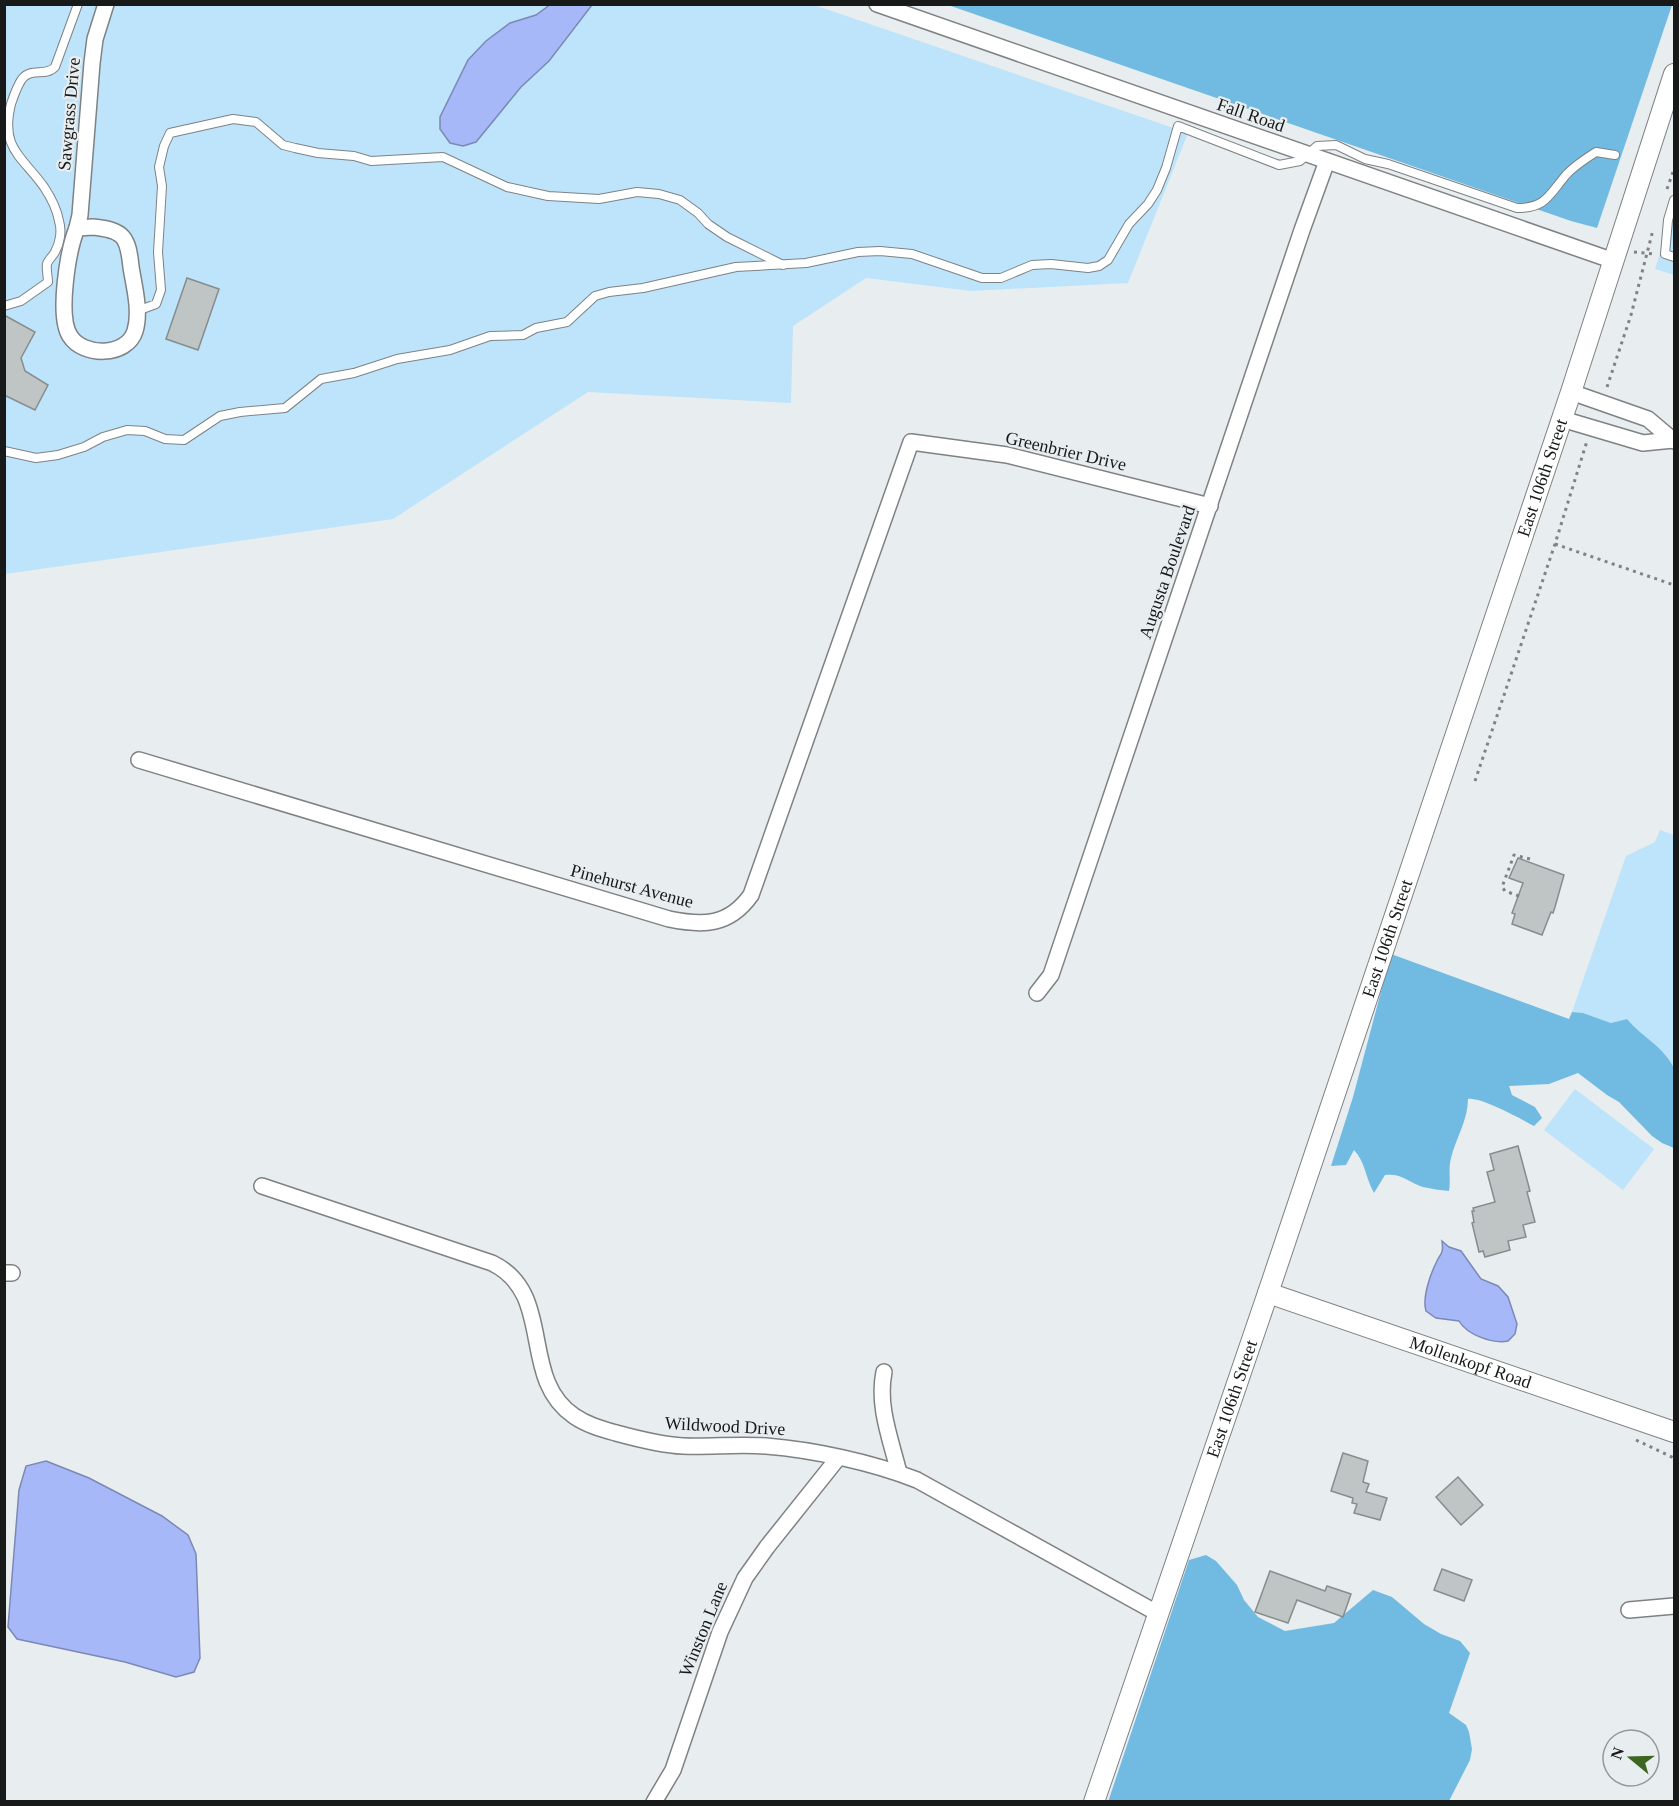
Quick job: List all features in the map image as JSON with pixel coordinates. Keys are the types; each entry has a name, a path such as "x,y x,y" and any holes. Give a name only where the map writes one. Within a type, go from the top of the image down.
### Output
{"street":[{"name":"Sawgrass Drive","path":"77,228 105,228 123,236 129,245 137,311 135,331 131,339 114,349 95,351 79,346 70,338 64,318 69,251 80,216 95,39 106,4"},
{"name":"Fall Road","path":"877,4 1327,161 1616,254"},
{"name":"East 106th Street","path":"1094,1802 1562,419 1674,74"},
{"name":"Augusta Boulevard","path":"1037,993 1051,975 1327,161"},
{"path":"1571,392 1648,419 1674,440"},
{"path":"1562,419 1643,443 1674,440"},
{"name":"Greenbrier Drive","path":"911,442 1007,455 1210,506"},
{"name":"Pinehurst Avenue","path":"140,760 669,919 701,923 734,915 751,895 911,442"},
{"name":"Wildwood Drive","path":"262,1186 504,1269 513,1276 525,1296 550,1391 573,1416 586,1423 632,1437 670,1445 763,1446 804,1451 899,1473 916,1480 1157,1613"},
{"name":"Mollenkopf Road","path":"1268,1293 1674,1432"},
{"path":"884,1372 882,1406 899,1473"},
{"name":"Winston Lane","path":"654,1802 673,1770 720,1632 745,1578 838,1458"},
{"path":"1629,1610 1674,1606"}],"lane":[{"path":"4,306 21,301 48,282 47,263 55,252 60,237 60,221 45,188 13,154 6,130 8,113 18,85 25,75 34,72 49,72 55,67 78,4"},
{"path":"137,311 156,304 161,290 158,252 162,186 159,167 170,133 233,119 256,122 283,145 295,148 318,153 354,156 371,161 443,157 507,187 548,196 599,199 637,192 659,194 680,200 698,213 708,224 728,237 785,265"},
{"path":"4,451 36,458 58,455 84,447 104,436 127,430 145,431 165,439 184,440 220,416 285,408 321,379 354,373 398,359 450,350 490,336 523,335 536,328 567,322 595,296 736,267 806,263 858,252 880,251 912,254 982,278 1001,278 1032,265 1051,264 1088,268 1099,266 1108,260 1129,224 1148,204 1157,190 1178,126 1279,165 1300,161 1317,146 1336,145 1365,159 1517,208 1531,208 1544,201 1567,174 1596,152 1615,155"},
{"path":"1674,200 1668,220 1665,254 1674,257"}],"path":[{"path":"1616,254 1665,254"},
{"path":"1602,402 1631,315 1646,254"},
{"path":"1475,781 1556,544 1592,428"},
{"path":"1556,544 1674,585"},
{"path":"1519,896 1505,891 1502,887 1514,855 1530,859"}],"shaded area":[{"path":"551,4 592,5 549,61 521,87 476,142 463,146 450,143 440,129 440,117 468,60 486,41 510,23 536,15"},
{"path":"4,5 814,5 1188,133 1128,283 971,291 866,278 793,326 791,403 588,392 393,519 5,574"},
{"path":"948,5 1672,5 1597,228 1571,221"},
{"path":"1674,211 1674,275 1655,269"},
{"path":"1660,830 1674,835 1674,1068 1664,1054 1627,1019 1611,1023 1583,1013 1572,1012 1626,856 1655,842"},
{"path":"1391,954 1569,1019 1572,1012 1583,1013 1611,1023 1627,1019 1664,1054 1674,1068 1674,1148 1652,1136 1619,1102 1578,1073 1549,1084 1509,1086 1512,1095 1535,1107 1542,1118 1534,1126 1491,1105 1468,1099 1466,1114 1450,1162 1449,1191 1423,1187 1401,1177 1385,1175 1374,1193 1361,1159 1354,1150 1346,1165 1331,1166 1353,1097"},
{"path":"1575,1089 1654,1149 1623,1190 1544,1130"},
{"path":"1442,1241 1449,1247 1461,1251 1481,1279 1498,1286 1508,1297 1517,1324 1515,1334 1508,1341 1495,1341 1481,1337 1468,1330 1459,1321 1436,1318 1426,1311 1427,1287 1442,1251"},
{"path":"46,1461 89,1478 162,1516 188,1535 196,1554 200,1658 194,1672 176,1677 125,1662 17,1639 8,1627 19,1490 26,1466"},
{"path":"1206,1555 1216,1561 1237,1585 1244,1600 1258,1617 1285,1631 1334,1623 1373,1590 1392,1597 1424,1624 1441,1634 1460,1641 1470,1653 1449,1713 1466,1725 1472,1749 1470,1760 1449,1801 1108,1802 1189,1560"}],"building":[{"path":"187,278 219,289 198,350 166,339"},
{"path":"4,315 35,332 21,358 25,371 48,385 35,410 4,395"},
{"path":"1518,858 1564,875 1553,913 1551,912 1542,935 1512,924 1515,914 1512,913 1523,883 1509,878"},
{"path":"1518,1146 1530,1191 1527,1192 1535,1222 1523,1225 1526,1237 1508,1241 1510,1250 1485,1257 1483,1251 1479,1252 1472,1223 1474,1222 1472,1211 1474,1211 1473,1208 1495,1202 1487,1172 1494,1170 1490,1154"},
{"path":"1343,1453 1368,1461 1363,1482 1369,1484 1366,1492 1387,1498 1380,1520 1354,1513 1357,1504 1352,1503 1353,1498 1331,1491"},
{"path":"1458,1477 1483,1505 1461,1525 1436,1497"},
{"path":"1442,1569 1472,1580 1464,1601 1434,1590"},
{"path":"1270,1571 1325,1591 1327,1586 1351,1594 1343,1617 1297,1600 1288,1623 1255,1612"}]}
